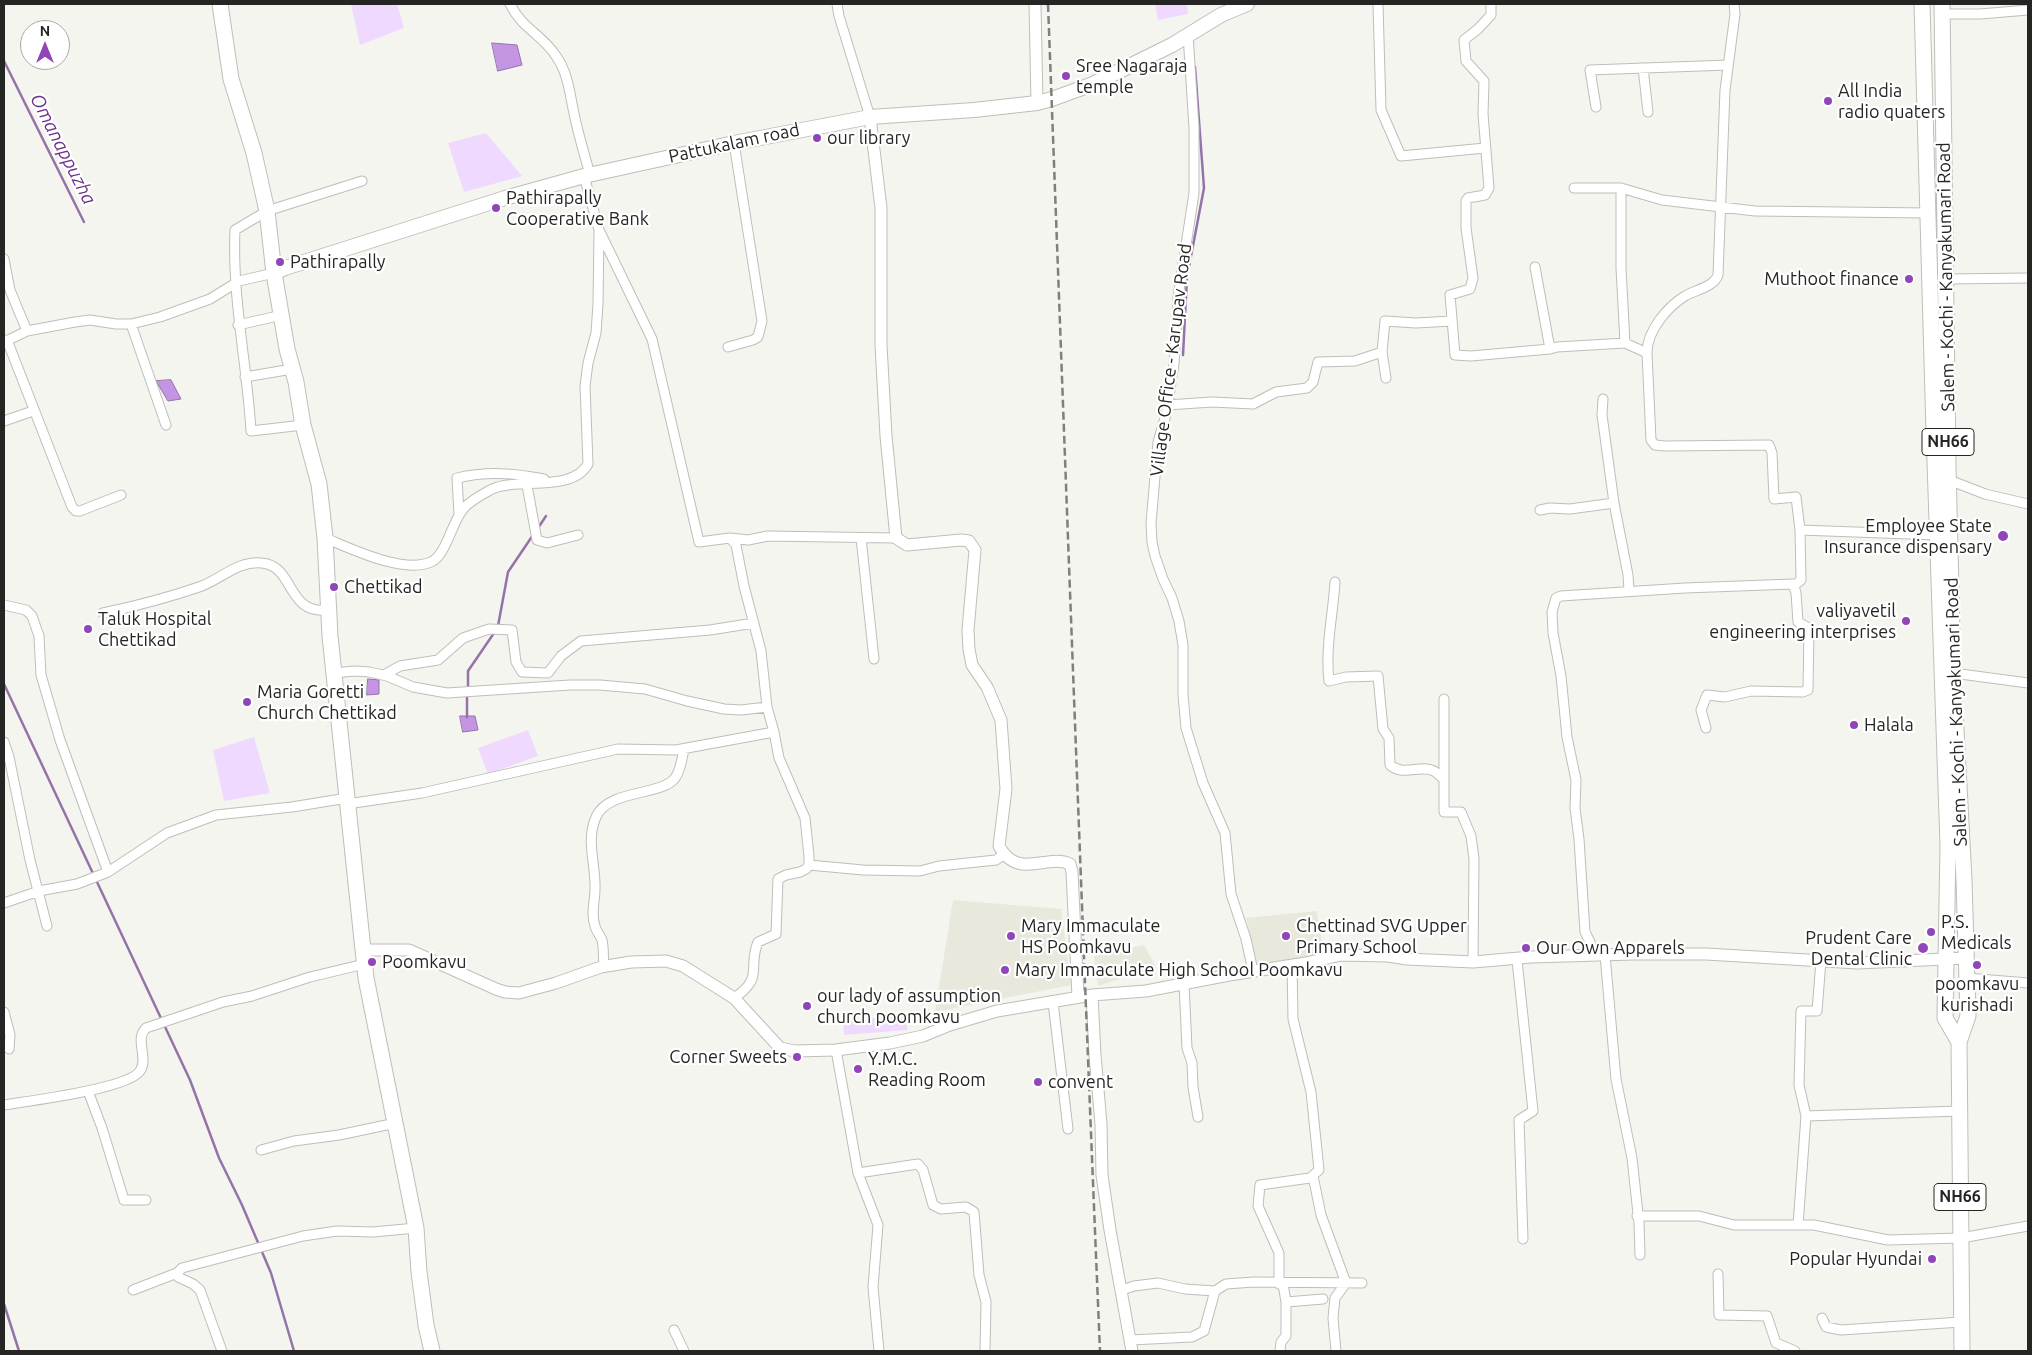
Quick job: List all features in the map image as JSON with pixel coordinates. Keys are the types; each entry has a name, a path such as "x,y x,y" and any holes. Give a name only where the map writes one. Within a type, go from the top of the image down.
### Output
{"main road":[{"path":"220,4 231,79 254,153 267,211 274,273 287,349 303,425 319,484 325,538 333,673 364,957 416,1228 422,1298 432,1351"},
{"name":"Pattukalam road","path":"274,273 505,198 587,175 734,143 870,117 1037,103 1092,84 1172,45 1221,15 1247,4"},
{"path":"1922,4 1948,846 1945,1018 1959,1042"},
{"name":"Salem - Kochi - Kanyakumari Road","path":"1942,9 1947,279 1948,480 1953,673 1964,880 1968,1016 1959,1042"},
{"name":"NH66","path":"1959,1042 1962,1351"}],"street":[{"path":"325,538 382,560 398,564 432,562 439,556 459,515 475,499 504,484 526,479 557,481 570,478 586,469 588,464 585,386 588,363 596,333 599,230 566,76 548,45 530,32 517,17 510,4"},
{"path":"837,4 870,117 881,208 881,345 886,436 896,538"},
{"path":"1035,4 1037,103"},
{"path":"1378,4 1381,110 1401,156 1486,148"},
{"path":"1490,4 1491,15 1464,40 1466,61 1484,81 1483,114 1489,188 1485,195 1468,198 1466,202 1466,228 1473,278 1472,287 1468,291 1450,295 1455,355 1471,356 1557,347 1625,343 1647,353"},
{"path":"1592,955 1590,942 1585,932 1575,808 1576,780 1567,737 1561,676 1553,633 1552,612 1556,598 1629,591 1795,585 1801,580 1800,530 1796,497 1774,499 1772,453 1769,445 1665,446 1652,443 1647,353 1650,335 1676,302 1717,280 1728,65 1735,14 1734,4"},
{"path":"1942,9 1980,14 2028,10"},
{"name":"Village Office - Karupav Road","path":"1188,34 1195,166 1194,193 1178,297 1174,364 1158,442 1151,523 1152,542 1163,580 1172,598 1179,621 1183,645 1182,694 1186,728 1203,783 1225,833 1231,894 1246,938 1253,971"},
{"path":"1596,107 1590,70 1728,65"},
{"path":"1644,68 1648,112"},
{"path":"728,346 758,337 762,321 734,143"},
{"path":"303,425 251,431 238,325 234,230 267,211 362,181"},
{"path":"1574,188 1621,188 1662,200 1773,212 1928,213"},
{"path":"1621,188 1621,268 1625,343"},
{"path":"599,230 652,339 699,542 730,538 748,540 768,536 896,538 907,545 961,540 969,541 975,550 969,612 969,649 972,664 987,687 1001,720 1006,789 999,846 1004,855 1015,863 1031,864 1064,861 1070,864 1072,872 1078,997"},
{"path":"4,259 10,290 27,331"},
{"path":"1535,267 1550,349"},
{"path":"121,496 80,511 76,511 72,507 6,341 27,331 90,320 131,324 160,317 210,299 236,284 274,273"},
{"path":"1947,279 2028,278"},
{"path":"238,325 282,315"},
{"path":"1386,378 1382,352 1385,321 1416,323 1452,321"},
{"path":"131,324 166,425"},
{"path":"1167,405 1212,402 1252,404 1276,392 1307,388 1313,382 1318,362 1356,361 1382,352"},
{"path":"245,377 292,369"},
{"path":"1603,399 1602,415 1629,591"},
{"path":"4,421 33,411"},
{"path":"459,515 457,478 478,473 514,473 526,479"},
{"path":"526,479 537,540 547,543 578,535"},
{"path":"1948,480 1985,494 2028,504"},
{"path":"1540,510 1550,508 1570,509 1614,503"},
{"path":"1800,530 1937,535"},
{"path":"730,538 736,545 761,651 767,707 779,758 805,818 809,856 806,869 778,879 776,934 758,942 753,980 746,990 734,998"},
{"path":"861,538 874,659"},
{"path":"103,612 146,604 201,586 238,567 261,562 270,564 278,569 302,605 314,610 328,610"},
{"path":"1335,582 1329,625 1329,682 1346,677 1378,676 1383,729 1389,738 1390,766 1396,770 1427,769 1434,771 1444,779"},
{"path":"1706,728 1701,710 1707,695 1725,697 1751,691 1802,692 1808,690 1809,628 1798,622 1795,585"},
{"path":"4,605 26,610 32,616 39,636 41,675 60,740 108,872"},
{"path":"384,675 400,666 438,660 463,638 489,630 512,630 516,662 522,672 548,672 562,656 581,641 710,630 754,623"},
{"path":"333,673 355,670 384,675 413,687 431,691 473,692 570,685 600,685 646,689 724,709 741,710 767,707"},
{"path":"1953,673 2028,683"},
{"path":"1444,699 1444,812 1461,812 1471,836 1474,859 1473,962"},
{"path":"4,903 39,891 77,884 108,872 167,833 216,815 422,793 618,749 684,749 774,732"},
{"path":"4,742 9,757 30,860 47,926"},
{"path":"604,966 602,940 595,926 592,910 596,885 591,835 596,817 604,806 625,796 659,787 674,780 684,749"},
{"path":"808,865 863,870 920,871 939,866 996,860 1004,855"},
{"path":"4,1105 88,1090 129,1080 142,1069 144,1059 141,1038 142,1032 146,1028 223,1002 252,996 310,978 364,957 409,950 477,982 512,993 533,990 604,966 631,962 666,961 683,966 734,998 780,1048 795,1052 836,1050 898,1042 923,1036 950,1025 989,1013 1092,995 1146,991 1341,955 1473,962 1517,960 1531,957 1706,954 1858,963 1966,958"},
{"path":"1605,955 1616,1079 1632,1158 1639,1223 1640,1255"},
{"path":"1517,960 1533,1111 1519,1120 1522,1239"},
{"path":"1798,1225 1806,1116 1799,1085 1801,1011 1817,1011 1821,961"},
{"path":"1280,1351 1281,1342 1286,1336 1286,1302 1281,1284 1279,1253 1258,1206 1260,1185 1310,1178 1319,1170 1311,1092 1293,1019 1292,965"},
{"path":"1967,978 2028,983"},
{"path":"1184,984 1186,1048 1192,1062 1193,1087 1198,1117"},
{"path":"1092,995 1101,1124 1102,1175 1131,1345 1192,1337 1204,1331 1215,1291"},
{"path":"1053,1002 1068,1129"},
{"path":"4,1012 10,1036 9,1049"},
{"path":"836,1050 858,1173 878,1225 873,1286 879,1351"},
{"path":"88,1090 124,1200 146,1200"},
{"path":"1806,1116 1960,1111"},
{"path":"261,1150 396,1123"},
{"path":"858,1173 918,1164 924,1170 933,1205 941,1209 966,1207 974,1212 979,1275 986,1302 986,1351"},
{"path":"1313,1176 1321,1215 1346,1283"},
{"path":"1637,1216 1699,1216 1734,1225 1814,1225 1888,1240 1960,1238 2028,1226"},
{"path":"133,1290 177,1274 186,1266 234,1256 303,1236 337,1231 373,1232 416,1228"},
{"path":"177,1274 182,1280 194,1284 200,1290 222,1351"},
{"path":"1718,1274 1719,1315 1767,1316 1776,1343 1795,1351"},
{"path":"1122,1290 1134,1286 1158,1283 1185,1289 1215,1291 1226,1284 1254,1282 1281,1284 1303,1281 1324,1284 1362,1283"},
{"path":"1336,1351 1333,1318 1335,1298 1346,1283"},
{"path":"1286,1302 1323,1299"},
{"path":"1822,1318 1826,1327 1841,1330 1961,1322"},
{"path":"674,1330 684,1351"}],"shaded area":[{"path":"351,4 397,4 404,28 360,45"},
{"path":"1155,4 1187,4 1188,14 1158,20"},
{"path":"492,43 517,45 522,65 498,71"},
{"path":"486,133 522,176 464,192 448,143"},
{"path":"171,380 181,399 168,401 156,381"},
{"path":"368,679 379,680 379,694 367,695"},
{"path":"460,716 475,716 478,730 463,732"},
{"path":"528,730 538,756 488,774 478,748"},
{"path":"254,737 270,793 224,801 213,750"},
{"name":"Mary Immaculate High School Poomkavu","path":"953,900 1061,909 1071,985 935,1012"},
{"name":"Chettinad SVG Upper Primary School","path":"1317,911 1324,955 1257,964 1246,918"},
{"path":"1144,945 1156,967 1098,986 1094,956"},
{"path":"906,1015 907,1030 844,1035 843,1021"}],"waterway":[{"name":"Omanappuzha","path":"4,61 84,222"},
{"path":"1183,355 1187,277 1204,188 1195,67"},
{"path":"538,528 546,516"},
{"path":"498,626 508,572 533,535"},
{"path":"468,689 468,671 494,633"},
{"path":"4,684 190,1080 219,1158 242,1205 271,1273 294,1351"},
{"path":"467,695 467,717"},
{"path":"4,1304 19,1351"}],"railway":[{"path":"1048,4 1100,1351"}],"place":[{"name":"Sree Nagaraja temple","path":"1066,76"},
{"name":"All India radio quaters","path":"1828,101"},
{"name":"our library","path":"817,138"},
{"name":"Pathirapally Cooperative Bank","path":"496,208"},
{"name":"Pathirapally","path":"280,262"},
{"name":"Muthoot finance","path":"1909,279"},
{"name":"Employee State Insurance dispensary","path":"2003,536"},
{"name":"Chettikad","path":"334,587"},
{"name":"valiyavetil engineering interprises","path":"1906,621"},
{"name":"Taluk Hospital Chettikad","path":"88,629"},
{"name":"Maria Goretti Church Chettikad","path":"247,702"},
{"name":"Halala","path":"1854,725"},
{"name":"P.S. Medicals","path":"1931,932"},
{"name":"Mary Immaculate HS Poomkavu","path":"1011,936"},
{"name":"Chettinad SVG Upper Primary School","path":"1286,936"},
{"name":"Our Own Apparels","path":"1526,948"},
{"name":"Prudent Care Dental Clinic","path":"1923,948"},
{"name":"Poomkavu","path":"372,962"},
{"name":"poomkavu kurishadi","path":"1977,965"},
{"name":"Mary Immaculate High School Poomkavu","path":"1005,970"},
{"name":"our lady of assumption church poomkavu","path":"807,1006"},
{"name":"Corner Sweets","path":"797,1057"},
{"name":"Y.M.C. Reading Room","path":"858,1069"},
{"name":"convent","path":"1038,1082"},
{"name":"Popular Hyundai","path":"1932,1259"}]}
